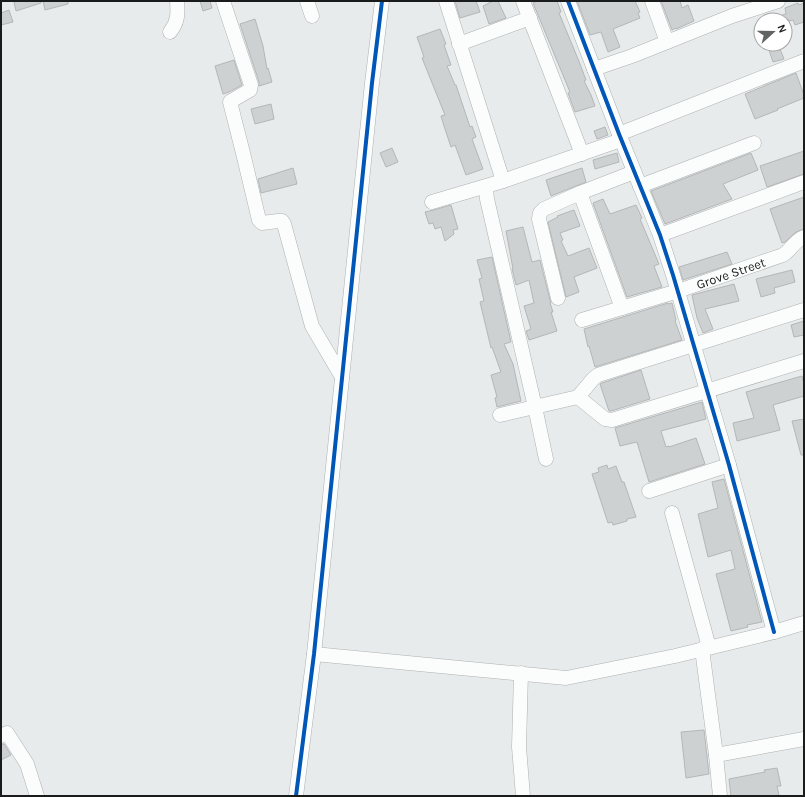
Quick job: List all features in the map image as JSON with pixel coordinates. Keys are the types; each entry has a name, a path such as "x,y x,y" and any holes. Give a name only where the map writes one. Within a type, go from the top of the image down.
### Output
{"street":[{"path":"170,32 175,26 177,20 177,1"},
{"path":"223,1 251,85 250,90 230,102 259,220 262,223 278,220 282,221 284,224 312,326 342,377"},
{"path":"307,1 312,16"},
{"path":"296,796 314,654 372,83 382,1"},
{"path":"446,1 503,181"},
{"path":"523,1 582,154"},
{"path":"568,1 620,137 660,235 729,465 774,632"},
{"path":"652,1 667,42"},
{"path":"594,69 667,42 732,16 755,5 778,1"},
{"path":"460,44 530,18"},
{"path":"432,202 488,186 582,154 620,137 803,64"},
{"path":"640,186 754,143"},
{"path":"558,298 539,219 540,213 544,209 580,193 634,172"},
{"path":"660,235 804,182"},
{"path":"488,186 486,190 487,199 546,459"},
{"path":"580,193 622,308"},
{"name":"Grove Street","path":"582,320 678,291 783,255 795,242 804,237"},
{"path":"500,415 578,397 598,375 804,310"},
{"path":"578,397 605,419 612,420 804,361"},
{"path":"649,491 729,465"},
{"path":"672,513 706,648 720,796"},
{"path":"314,654 566,678 675,656 774,632 804,623"},
{"path":"521,673 518,747 522,796"},
{"path":"1,736 7,733 27,764 38,796"},
{"path":"716,754 804,739"}],"building":[{"path":"41,1 41,3 16,11 14,2"},
{"path":"43,1 68,1 68,4 45,10"},
{"path":"200,1 210,1 212,8 203,11"},
{"path":"455,1 476,1 480,12 460,18"},
{"path":"493,1 498,1 506,18 489,24 483,6"},
{"path":"537,1 557,1 561,12 559,13 586,80 584,81 595,106 575,112 568,93 570,92 533,3"},
{"path":"577,1 635,1 640,12 638,13 640,18 613,29 620,47 608,52 601,32 590,35"},
{"path":"661,1 680,1 682,8 688,5 694,21 672,30"},
{"path":"798,3 799,5 804,3 804,22 795,25 793,20 793,12 786,12 785,8"},
{"path":"9,10 13,22 1,25 1,13"},
{"path":"255,19 263,46 267,69 268,68 272,82 259,86 240,24"},
{"path":"440,29 446,44 444,45 451,65 447,66 456,85 470,127 472,126 476,137 472,139 483,169 466,175 455,145 451,147 441,116 445,115 422,58 424,57 417,37"},
{"path":"770,52 781,52 784,59 773,62"},
{"path":"234,60 242,85 223,94 215,66"},
{"path":"796,73 804,98 755,119 745,94"},
{"path":"271,104 274,119 255,124 251,109"},
{"path":"605,127 608,135 597,139 594,131"},
{"path":"392,148 398,162 386,167 380,153"},
{"path":"804,151 804,174 767,187 760,166"},
{"path":"617,153 619,162 595,169 593,160"},
{"path":"751,153 758,170 723,184 732,199 665,224 651,191"},
{"path":"293,168 297,184 261,193 258,179"},
{"path":"582,168 586,182 551,196 546,180"},
{"path":"804,197 804,229 796,232 782,243 770,209"},
{"path":"603,199 610,214 636,205 642,218 640,219 659,264 654,266 662,287 627,297 593,203"},
{"path":"451,205 458,229 453,230 454,234 445,241 441,227 435,229 433,223 429,224 425,212"},
{"path":"574,210 580,226 560,233 563,240 561,241 568,256 589,248 597,268 574,277 579,292 566,297 548,222 558,217 557,216"},
{"path":"523,227 532,262 540,260 553,312 551,312 557,331 529,340 526,331 531,329 524,306 534,303 529,280 516,285 506,231"},
{"path":"727,252 732,264 683,280 679,267"},
{"path":"492,257 511,342 504,344 513,364 521,401 497,407 495,398 497,397 491,375 501,372 492,347 491,348 480,302 484,301 479,279 482,278 477,260"},
{"path":"792,270 795,282 774,288 775,293 761,297 756,279"},
{"path":"734,284 739,301 705,309 713,329 703,333 697,318 692,295"},
{"path":"672,303 675,321 682,340 595,367 584,329"},
{"path":"804,321 804,335 794,337 791,325"},
{"path":"641,370 650,399 609,411 600,384"},
{"path":"802,376 804,396 773,405 780,430 737,441 733,423 754,418 746,392"},
{"path":"702,402 706,419 661,431 666,447 696,438 705,464 649,482 637,442 620,446 615,428"},
{"path":"804,419 804,455 801,455 792,421"},
{"path":"607,465 608,469 616,466 622,482 624,482 636,517 613,525 612,522 608,523 592,474 599,472 598,468"},
{"path":"724,479 762,622 747,625 748,627 731,631 716,574 735,569 731,550 708,557 698,514 718,508 712,482"},
{"path":"704,730 709,774 686,778 681,732"},
{"path":"1,744 4,744 11,755 1,760"},
{"path":"777,768 781,786 777,786 779,795 731,796 729,779 765,772 764,770"}],"cycle path":[{"path":"296,796 314,654 372,83 382,1"},
{"path":"568,1 619,134 660,235 729,465 774,632"}]}
